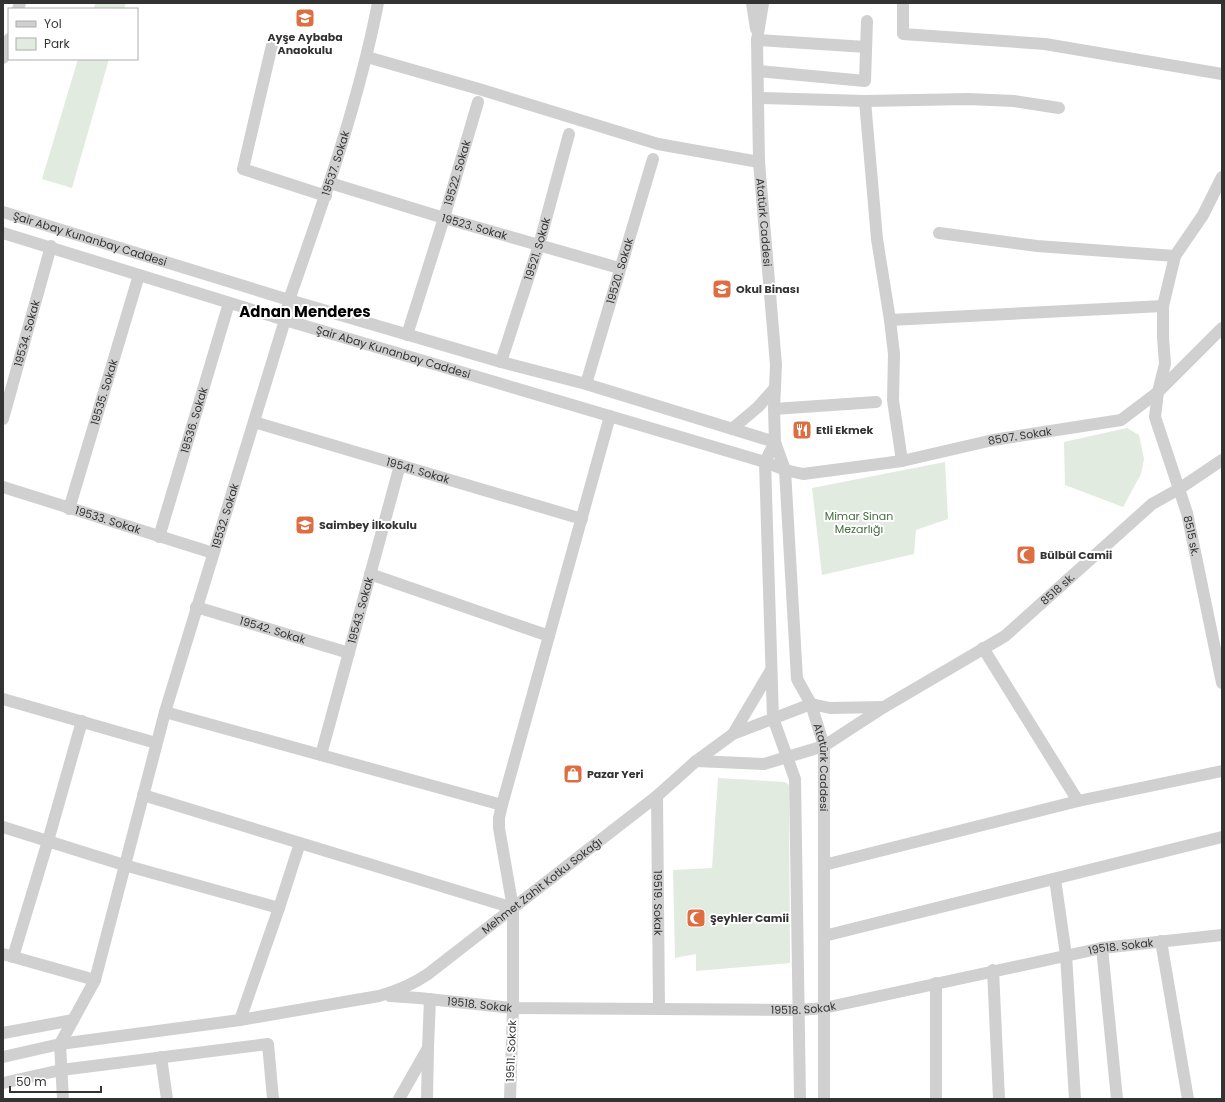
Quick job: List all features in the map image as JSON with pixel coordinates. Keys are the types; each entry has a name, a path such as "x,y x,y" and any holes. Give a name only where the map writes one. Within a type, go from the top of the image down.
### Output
{"street":[{"name":"19537. Sokak","path":"285,320 289,300 326,196 367,57 378,3"},
{"path":"752,3 757,40 866,47"},
{"name":"Atatürk Caddesi","path":"763,3 757,40 759,162 776,365 774,388 775,442 785,470 797,678 811,704 824,746 824,1099"},
{"path":"903,3 903,34 1045,44 1222,74"},
{"path":"758,71 865,81 867,21"},
{"path":"3,58 8,42"},
{"path":"272,45 243,169 326,196"},
{"path":"367,57 479,89 658,144 759,162"},
{"path":"758,98 865,101 968,99 1014,101 1059,108"},
{"path":"865,101 877,239 894,354 894,400 902,461"},
{"name":"19522. Sokak","path":"407,335 444,218 478,102"},
{"name":"19521. Sokak","path":"501,362 538,245 569,134"},
{"name":"19520. Sokak","path":"586,384 619,268 653,159"},
{"path":"939,233 1037,246 1175,256 1203,215 1222,177"},
{"name":"19523. Sokak","path":"330,183 444,218 619,268"},
{"name":"Şair Abay Kunanbay Caddesi","path":"3,212 289,300 501,362 586,384 775,442"},
{"name":"Şair Abay Kunanbay Caddesi","path":"3,233 51,246 285,320 765,462 785,470"},
{"name":"19534. Sokak","path":"3,419 51,246"},
{"name":"8515 sk.","path":"1175,256 1163,306 1165,364 1158,392 1155,417 1187,514 1218,642 1222,683"},
{"name":"19535. Sokak","path":"69,509 139,275"},
{"name":"19536. Sokak","path":"159,537 229,303"},
{"path":"890,320 1163,306"},
{"name":"19532. Sokak","path":"60,1044 95,980 164,712 285,320"},
{"name":"8507. Sokak","path":"785,470 803,474 902,461 993,440 1121,420 1158,392 1222,328"},
{"path":"732,429 758,407 774,388"},
{"path":"774,409 876,402"},
{"name":"19511. Sokak","path":"510,1099 513,1008 513,908 499,828 499,818 610,416"},
{"name":"19541. Sokak","path":"254,422 582,519"},
{"name":"Atatürk Caddesi","path":"775,442 765,462 772,718 795,779 800,1099"},
{"name":"8518 sk.","path":"696,761 764,764 824,746 884,707 1005,636 1152,504 1180,489 1222,460"},
{"name":"19543. Sokak","path":"321,754 400,465"},
{"name":"19533. Sokak","path":"3,487 213,553"},
{"path":"370,574 549,636"},
{"name":"19542. Sokak","path":"196,607 349,653"},
{"path":"983,648 1078,801"},
{"path":"733,734 771,669"},
{"path":"3,699 82,720 156,743"},
{"path":"733,734 811,704 830,708 884,707"},
{"path":"164,712 502,805"},
{"path":"82,720 48,841 8,955 95,980"},
{"name":"Mehmet Zahit Kotku Sokağı","path":"379,996 413,985 657,796 696,761 733,734"},
{"path":"824,865 1078,801 1222,771"},
{"path":"143,795 513,908"},
{"name":"19519. Sokak","path":"657,796 659,1009"},
{"path":"3,827 124,865 279,908"},
{"path":"824,936 1222,837"},
{"path":"240,1020 300,843"},
{"path":"1055,879 1066,955 1075,1099"},
{"name":"19518. Sokak","path":"379,996 425,998 513,1008 799,1010 824,1008 993,970 1102,948 1222,935"},
{"path":"1161,941 1188,1099"},
{"path":"1102,948 1117,1099"},
{"path":"993,970 999,1099"},
{"path":"936,983 936,1099"},
{"path":"413,985 425,998 428,1048 427,1099"},
{"path":"3,1057 60,1044 240,1020 379,996"},
{"path":"3,1033 73,1020"},
{"path":"60,1044 63,1099"},
{"path":"3,1083 61,1070 268,1044 273,1099"},
{"path":"399,1099 428,1048"},
{"path":"161,1057 167,1099"}],"green space":[{"path":"95,3 126,3 124,8 94,8"},
{"path":"78,60 109,60 72,188 42,179"},
{"path":"1127,428 1139,435 1144,459 1141,474 1123,507 1065,485 1064,442"},
{"name":"Mimar Sinan Mezarlığı","path":"945,462 948,519 916,530 914,554 822,575 812,488"},
{"path":"718,778 785,782 789,785 790,963 696,971 696,954 675,958 673,870 712,868"}],"place":[{"name":"Ayşe Aybaba Anaokulu","path":"305,18"},
{"name":"Okul Binası","path":"722,289"},
{"name":"Etli Ekmek","path":"802,430"},
{"name":"Saimbey İlkokulu","path":"305,525"},
{"name":"Bülbül Camii","path":"1026,555"},
{"name":"Pazar Yeri","path":"573,774"},
{"name":"Şeyhler Camii","path":"696,918"}],"district":[{"name":"Adnan Menderes","path":"305,311"}]}
